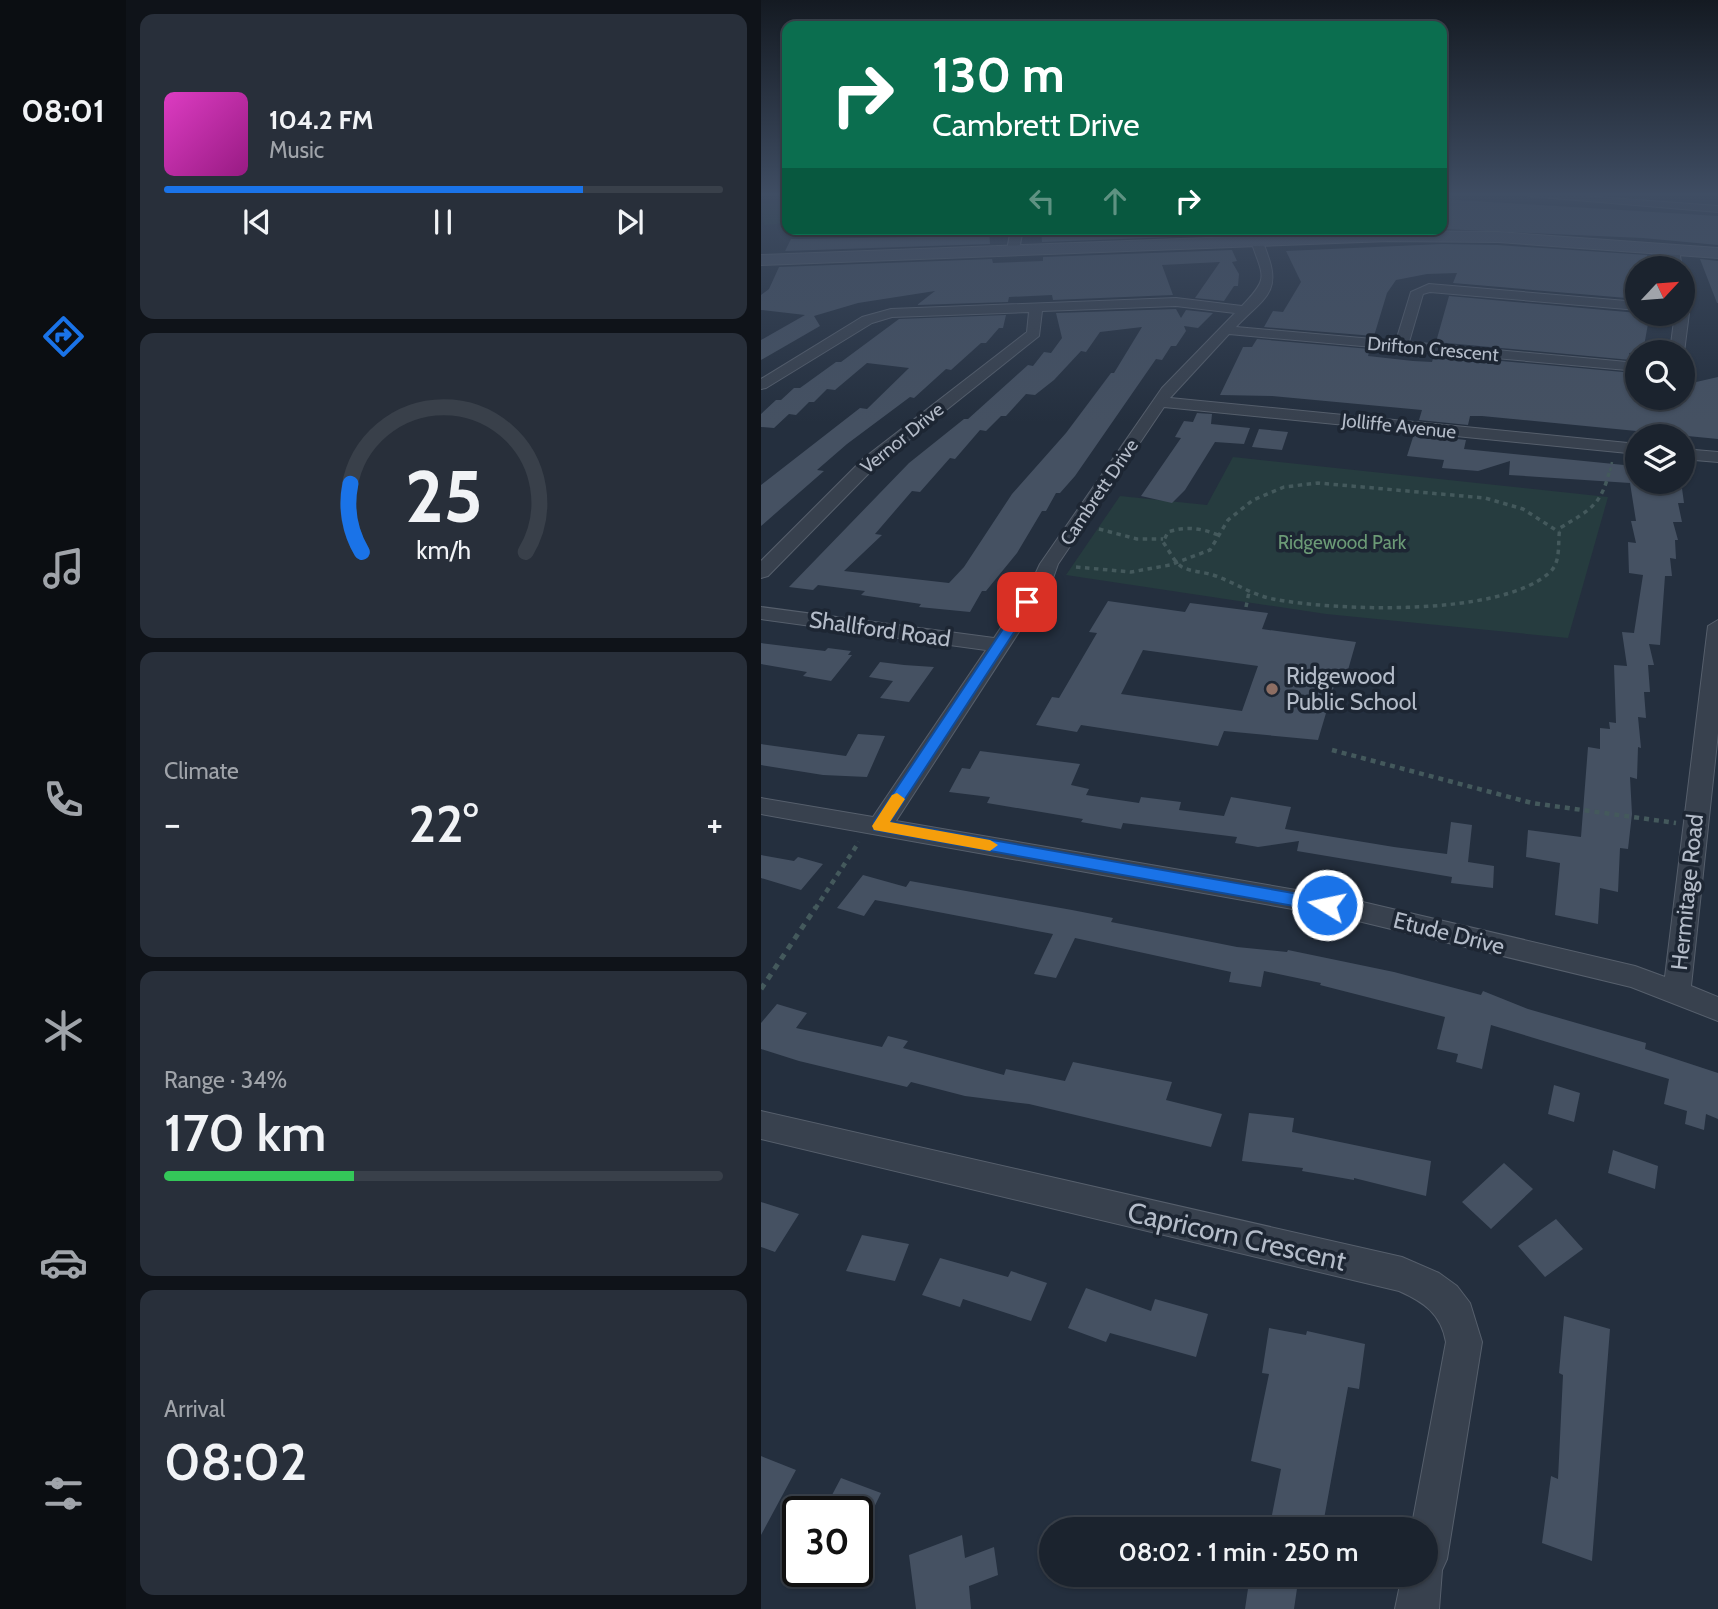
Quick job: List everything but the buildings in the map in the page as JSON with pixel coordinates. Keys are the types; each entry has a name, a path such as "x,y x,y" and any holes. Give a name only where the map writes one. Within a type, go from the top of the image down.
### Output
{"street":[{"name":"Cambrett Drive","path":"871,829 1160,402 1176,380 1228,330 1270,282 1267,271"},
{"path":"1401,346 1417,292 1429,288 1625,305"},
{"path":"761,385 867,320 879,316 1176,302 1245,310"},
{"name":"Vernor Drive","path":"761,572 870,462 1034,333 1036,307"},
{"name":"Drifton Crescent","path":"1228,330 1625,367"},
{"name":"Jolliffe Avenue","path":"1160,402 1625,448"},
{"path":"1695,455 1718,457"},
{"name":"Shallford Road","path":"761,613 998,645"},
{"name":"Hermitage Road","path":"1675,990 1680,974 1694,826 1708,792 1718,626"},
{"name":"Etude Drive","path":"761,806 871,829 1354,910 1635,977 1675,990 1718,1009"},
{"name":"Capricorn Crescent","path":"761,1125 1402,1274 1438,1290 1461,1319 1464,1342 1433,1517"},
{"path":"1417,1609 1421,1587"}],"path":[{"path":"1163,539 1177,563 1273,599 1359,608 1468,601 1519,590 1549,575 1558,564 1559,532 1566,523 1587,513 1604,495 1615,447"},
{"path":"1076,566 1119,574 1140,574 1177,563 1207,552 1213,547 1231,516 1264,494 1282,488 1327,481 1455,493 1497,500 1530,511 1559,532"},
{"path":"1163,539 1168,532 1182,528 1201,529 1218,535"},
{"path":"1099,529 1137,539 1163,539"},
{"path":"1246,607 1249,592"},
{"path":"1332,750 1532,803 1694,826"},
{"path":"761,989 861,838 871,829"}],"green space":[{"name":"Ridgewood Park","path":"1233,457 1608,497 1568,638 1326,614 1066,575 1120,496 1207,505"}],"slow traffic":[{"path":"897,799 880,826 990,845"}],"place":[{"name":"Ridgewood Public School","path":"1272,689"}],"route":[{"path":"1027,602 880,826 1327,905"}]}
